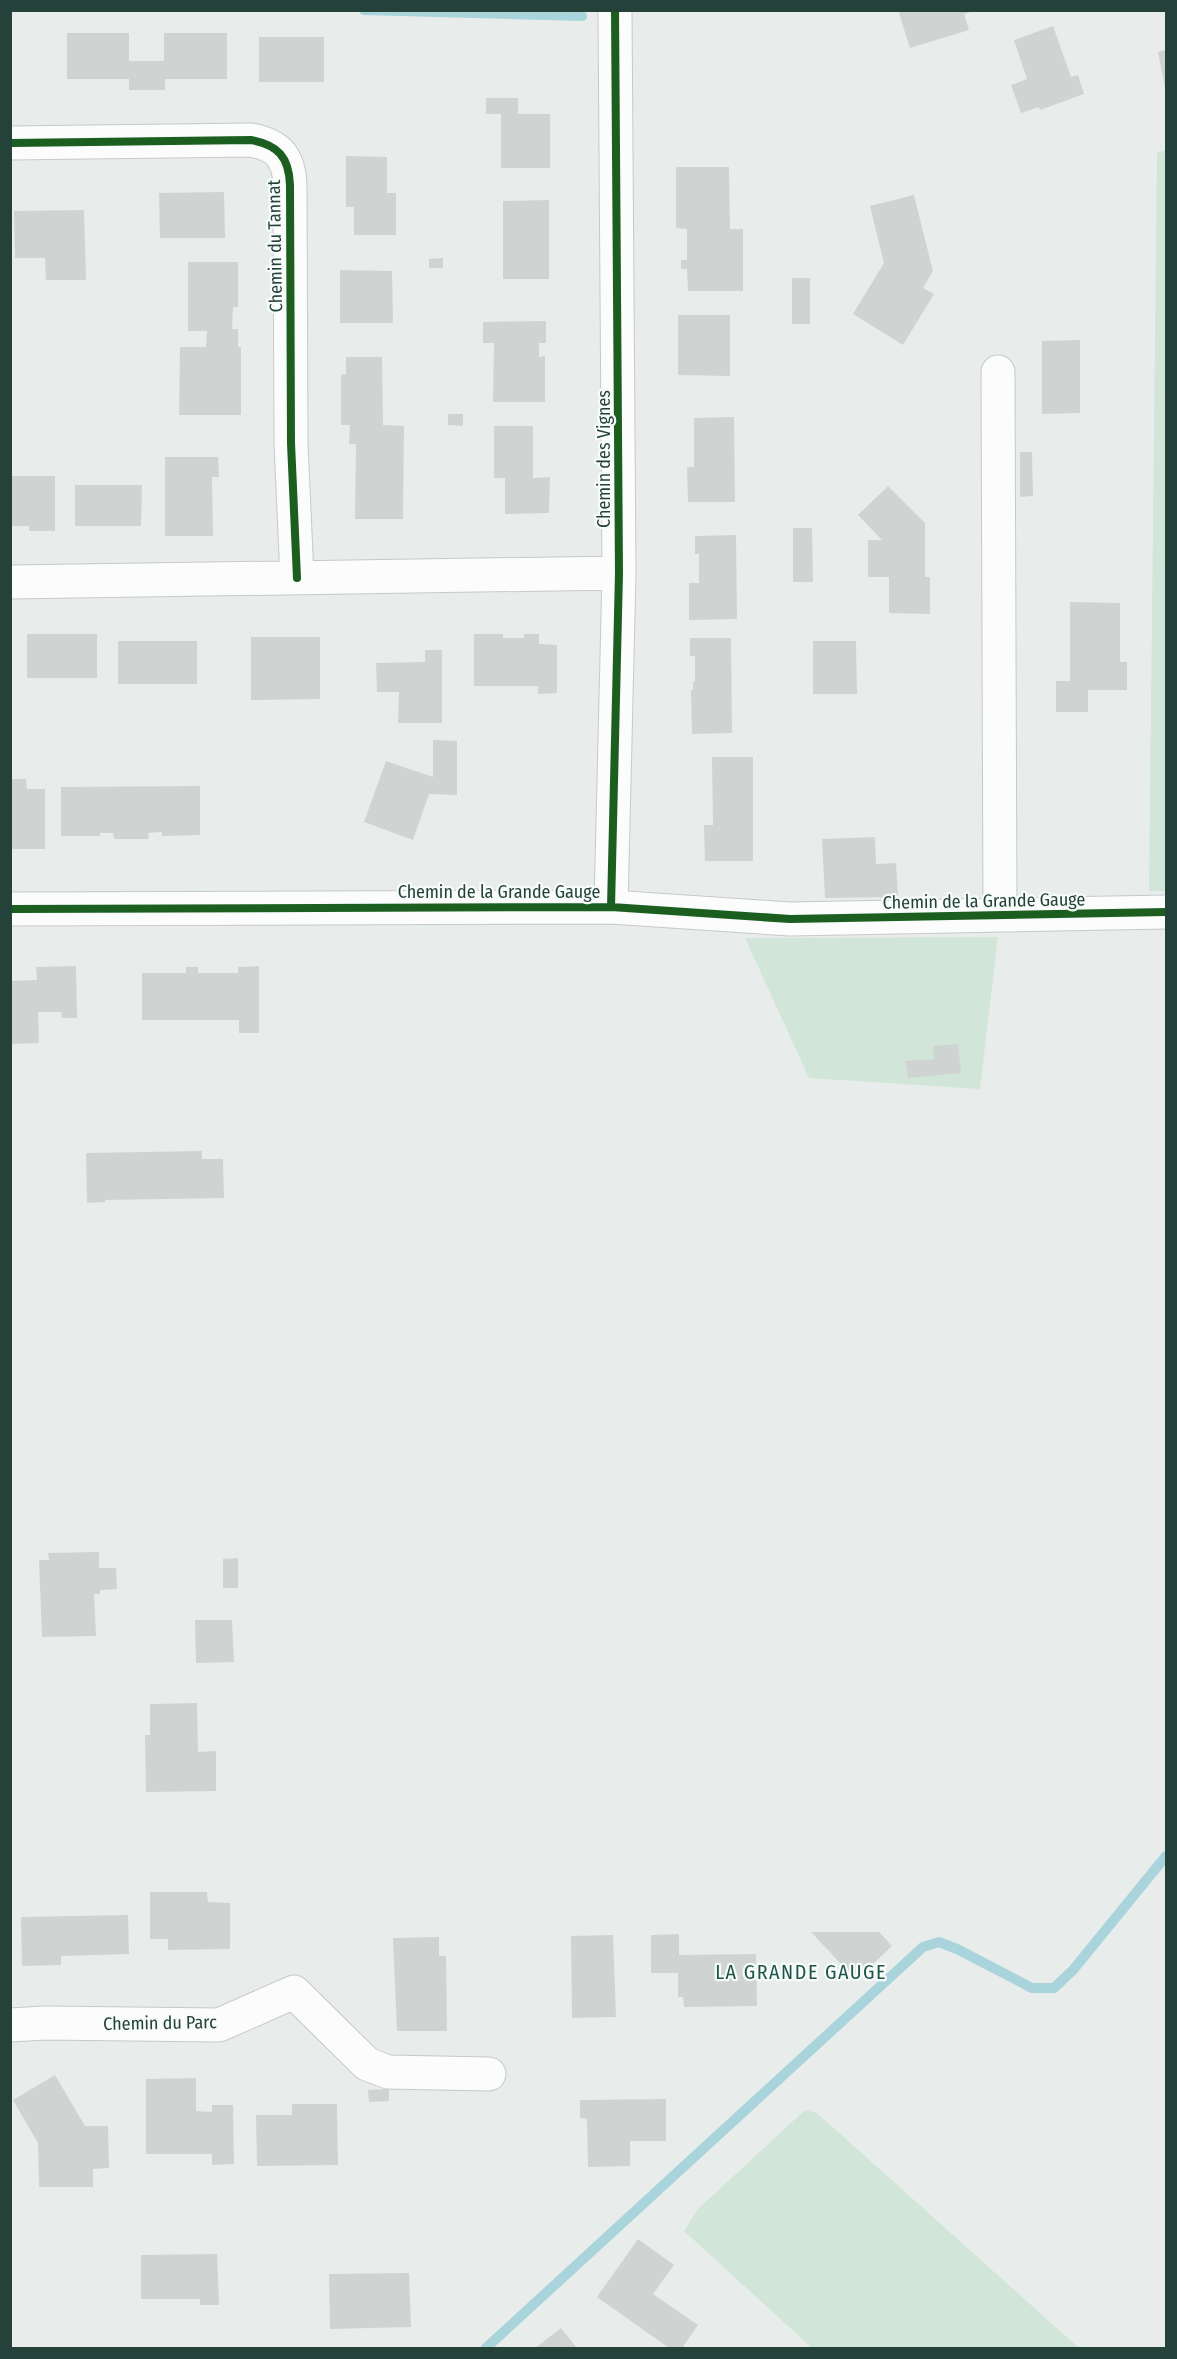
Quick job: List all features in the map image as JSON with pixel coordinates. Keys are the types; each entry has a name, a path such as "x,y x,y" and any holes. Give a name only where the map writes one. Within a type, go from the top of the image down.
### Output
{"street":[{"name":"Chemin des Vignes","path":"611,907 619,573 615,10"},
{"name":"Chemin du Tannat","path":"10,143 251,140 266,143 282,155 289,169 290,185 291,443 297,578"},
{"path":"998,372 1000,915"},
{"path":"10,582 619,573"},
{"name":"Chemin de la Grande Gauge","path":"10,909 611,907 790,919 1167,912"},
{"name":"Chemin du Parc","path":"10,2025 219,2025 294,1992 367,2064 388,2072 489,2074"}],"green space":[{"path":"1166,150 1166,891 1149,891 1157,153"},
{"path":"998,937 980,1089 809,1078 745,938"},
{"path":"805,2110 817,2113 1079,2348 812,2348 684,2231 698,2209"}],"building":[{"path":"898,10 974,11 964,14 969,30 910,48"},
{"path":"1053,26 1071,77 1078,75 1084,94 1040,110 1039,107 1021,113 1011,85 1027,79 1014,40"},
{"path":"67,33 129,33 129,61 164,61 164,33 227,33 227,79 165,79 165,90 129,90 129,79 67,79"},
{"path":"259,37 324,37 324,82 259,82"},
{"path":"1166,50 1166,88 1165,88 1158,52"},
{"path":"486,98 518,98 518,114 550,114 550,168 501,168 501,114 486,114"},
{"path":"346,156 387,157 387,193 396,193 396,235 354,235 354,207 346,207"},
{"path":"676,167 729,167 730,229 743,229 743,291 688,291 687,269 681,269 681,260 687,260 687,229 676,228"},
{"path":"224,192 225,238 160,238 159,193"},
{"path":"914,195 933,271 923,288 934,294 903,345 853,314 884,263 870,206"},
{"path":"549,200 549,279 503,279 503,201"},
{"path":"84,210 86,280 46,280 45,258 15,258 14,211"},
{"path":"443,258 443,268 429,268 429,259"},
{"path":"188,262 238,262 238,307 233,307 232,329 238,329 238,347 241,347 241,415 179,415 180,347 206,347 207,331 188,331"},
{"path":"340,270 392,271 393,323 340,323"},
{"path":"792,278 810,278 810,324 792,324"},
{"path":"678,315 730,315 730,376 678,375"},
{"path":"546,321 546,343 539,343 539,357 545,356 545,402 493,402 494,343 483,343 483,322"},
{"path":"1080,340 1080,413 1042,414 1042,341"},
{"path":"346,357 382,357 383,425 404,426 403,519 355,519 356,444 349,444 350,425 341,425 341,375 346,374"},
{"path":"448,414 463,414 463,426 448,425"},
{"path":"734,417 735,502 688,502 687,467 694,467 694,418"},
{"path":"494,426 533,426 533,478 550,477 549,513 505,514 505,478 494,478"},
{"path":"1020,452 1032,452 1033,496 1020,497"},
{"path":"165,457 218,457 219,477 212,477 213,536 165,536"},
{"path":"10,476 55,476 55,531 29,531 29,526 10,526"},
{"path":"75,485 142,485 141,526 75,526"},
{"path":"888,486 925,523 925,577 930,577 930,614 889,613 889,577 868,577 868,540 882,540 858,515"},
{"path":"793,528 812,528 813,582 793,582"},
{"path":"736,535 737,619 689,620 689,583 699,583 699,554 695,554 695,536"},
{"path":"1070,602 1120,603 1120,662 1127,662 1127,690 1088,690 1088,712 1056,712 1056,681 1070,681"},
{"path":"27,634 97,634 97,678 27,678"},
{"path":"474,634 503,634 503,638 524,638 524,634 539,634 539,644 557,645 557,693 538,694 538,686 474,686"},
{"path":"251,637 320,637 320,699 251,700"},
{"path":"690,638 731,638 732,733 692,734 691,690 693,690 693,681 695,682 695,656 690,656"},
{"path":"118,641 197,641 197,684 118,684"},
{"path":"813,641 856,641 857,694 813,694"},
{"path":"425,650 442,650 442,723 398,723 399,692 377,692 376,663 425,662"},
{"path":"433,740 457,741 457,795 429,794 413,840 364,822 386,761 433,777"},
{"path":"712,757 753,757 753,861 705,861 704,825 713,825"},
{"path":"10,779 26,779 27,789 45,789 45,849 10,849"},
{"path":"200,786 200,835 162,836 162,832 148,833 149,839 114,839 113,833 100,833 100,836 61,836 61,787"},
{"path":"875,837 876,864 896,863 898,897 825,898 822,839"},
{"path":"76,966 77,1018 62,1018 61,1012 38,1012 39,1043 10,1044 10,981 37,980 36,967"},
{"path":"259,966 259,1033 239,1033 239,1020 142,1020 142,973 186,973 186,967 198,967 198,973 238,973 238,967"},
{"path":"958,1044 961,1073 908,1078 905,1061 934,1059 933,1046"},
{"path":"202,1151 202,1159 223,1159 224,1198 105,1200 105,1202 87,1203 86,1153"},
{"path":"99,1552 99,1568 116,1568 117,1589 100,1590 100,1594 94,1594 96,1636 42,1637 39,1560 49,1560 48,1553"},
{"path":"238,1558 238,1588 223,1588 223,1559"},
{"path":"195,1620 232,1620 234,1662 196,1663"},
{"path":"197,1703 198,1752 216,1751 216,1791 146,1792 145,1735 150,1735 150,1704"},
{"path":"150,1892 207,1892 208,1902 230,1903 230,1949 168,1950 168,1939 150,1939"},
{"path":"128,1915 129,1954 61,1956 61,1965 22,1966 21,1917"},
{"path":"811,1932 879,1932 892,1946 856,1980"},
{"path":"679,1934 679,1955 756,1954 757,2006 684,2007 683,1997 678,1997 678,1973 651,1973 651,1935"},
{"path":"613,1935 616,2017 572,2018 571,1936"},
{"path":"439,1937 439,1956 446,1956 447,2031 397,2031 393,1938"},
{"path":"55,2075 85,2126 108,2126 109,2168 93,2169 93,2187 39,2187 38,2143 13,2100"},
{"path":"196,2078 196,2111 212,2112 212,2105 233,2105 234,2164 212,2165 212,2154 146,2154 146,2079"},
{"path":"389,2089 389,2101 369,2102 368,2090"},
{"path":"666,2099 666,2141 630,2141 630,2166 588,2167 587,2119 580,2118 580,2100"},
{"path":"292,2104 337,2104 338,2165 257,2166 256,2115 292,2115"},
{"path":"638,2239 674,2265 653,2294 698,2325 682,2348 669,2348 597,2297"},
{"path":"217,2254 219,2305 200,2305 200,2299 141,2299 141,2255"},
{"path":"409,2273 411,2327 330,2329 329,2274"},
{"path":"561,2328 577,2348 535,2348"}],"waterway":[{"path":"364,10 582,16"},
{"path":"486,2348 923,1947 939,1942 1032,1988 1054,1988 1073,1970 1166,1856"}],"cycle path":[{"path":"611,907 619,573 615,10"},
{"path":"10,143 251,140 275,149 284,160 290,185 291,443 297,578"},
{"path":"10,909 611,907 790,919 1166,912"}],"district":[{"name":"LA GRANDE GAUGE","path":"801,1972"}]}
